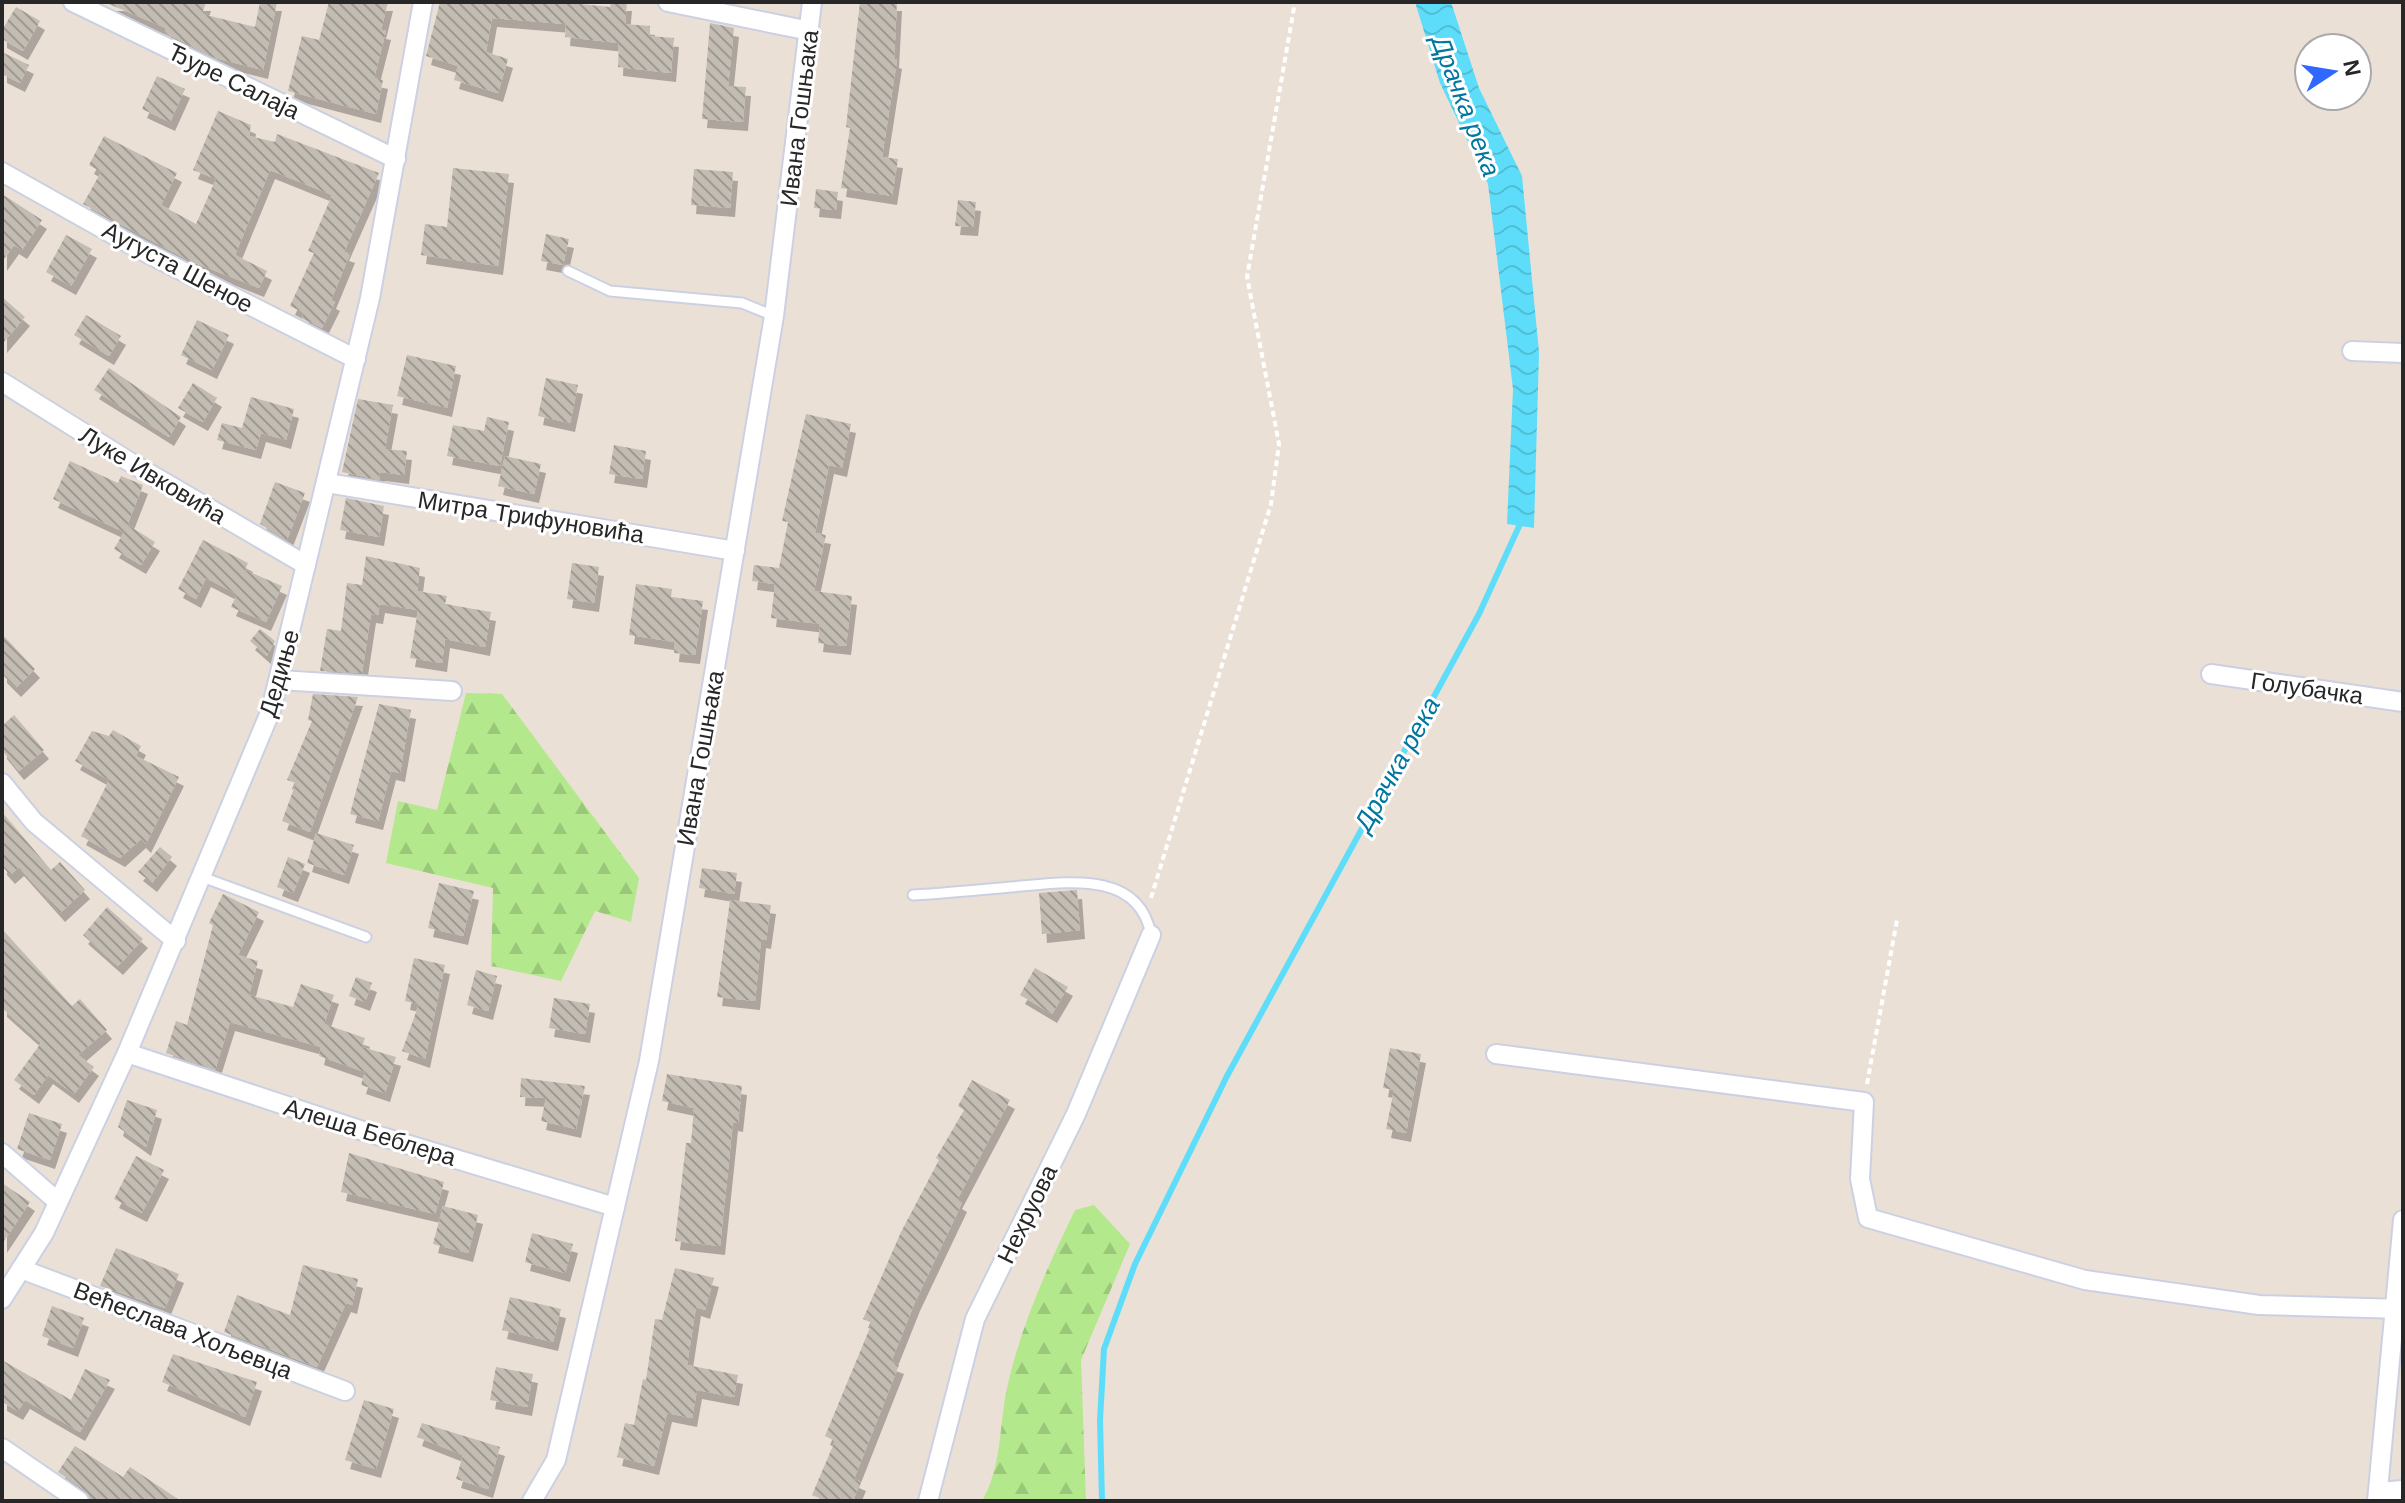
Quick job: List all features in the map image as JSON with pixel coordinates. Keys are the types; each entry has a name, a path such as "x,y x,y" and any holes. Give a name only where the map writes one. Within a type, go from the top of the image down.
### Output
{"street":[{"name":"Ђуре Салаја","path":"73,2 396,159"},
{"name":"Дедиње","path":"2,1299 58,1202 127,1053 271,710 356,359 396,159 423,2"},
{"path":"668,2 810,31"},
{"name":"Ивана Гошњака","path":"541,1497 556,1460 649,1061 774,316 812,2"},
{"name":"Аугуста Шеное","path":"2,172 139,249 356,359"},
{"path":"2352,351 2403,353"},
{"name":"Луке Ивковића","path":"2,382 133,464 306,565"},
{"name":"Митра Трифуновића","path":"327,483 735,551"},
{"name":"Голубачка","path":"2211,674 2403,702"},
{"path":"280,680 452,691"},
{"path":"2,783 44,831 176,941"},
{"name":"Нехруова","path":"928,1501 975,1319 1076,1114 1151,935"},
{"name":"Алеша Беблера","path":"127,1053 363,1131 615,1207"},
{"path":"1496,1054 1864,1102 1860,1179 1868,1218 2085,1280 2259,1305 2399,1309"},
{"path":"2,1153 58,1202"},
{"path":"2403,1220 2399,1309 2378,1496 2403,1490"},
{"name":"Већеслава Хољевца","path":"21,1269 345,1391"},
{"path":"2,1448 79,1501"}],"lane":[{"path":"568,271 610,291 742,303 774,316"},
{"path":"202,877 366,937"},
{"path":"913,895 1092,883 1125,894 1147,913 1151,935"}],"path":[{"path":"1147,913 1162,851 1271,504 1279,444 1247,277 1295,2"},
{"path":"1864,1102 1897,920"}],"green space":[{"path":"466,693 502,694 639,878 631,922 595,911 561,981 491,966 493,888 386,863 398,801 437,810"},
{"path":"1094,1205 1130,1244 1081,1360 1086,1501 982,1501 993,1474 1007,1388 1027,1319 1075,1210"}],"water":[{"path":"1415,2 1451,2 1479,88 1522,176 1539,352 1534,528 1507,524 1513,389 1488,184 1440,83"}],"building":[{"path":"104,2 206,2 202,14 255,27 260,2 277,2 263,70 215,58 165,33 166,28"},
{"path":"329,2 388,2 381,30 386,31 374,78 383,80 376,114 288,91 302,36 319,40"},
{"path":"440,2 560,2 610,7 611,2 627,2 625,24 650,26 650,36 674,38 671,73 618,67 619,43 565,37 566,24 492,18 486,52 508,59 498,93 454,80 458,66 426,56"},
{"path":"860,2 897,2 894,59 897,60 882,157 898,159 892,196 841,188 850,128 846,127"},
{"path":"16,7 40,21 23,51 2,39 2,30"},
{"path":"710,23 734,28 728,86 746,87 743,122 702,119"},
{"path":"2,52 29,65 20,83 2,74"},
{"path":"157,76 185,89 170,122 142,109"},
{"path":"218,111 251,125 249,136 275,142 277,134 379,173 344,252 350,254 331,300 335,302 322,328 302,318 304,313 290,306 314,253 308,251 332,195 270,170 235,255 267,271 259,288 190,261 83,204 101,172 89,165 104,136 177,173 161,205 196,224 216,179 193,170"},
{"path":"453,168 509,174 498,266 421,255 425,224 447,227"},
{"path":"694,169 733,172 730,208 691,205"},
{"path":"816,189 838,192 836,210 814,208"},
{"path":"2,194 42,220 22,250 14,245 2,262"},
{"path":"958,200 976,202 973,227 955,226"},
{"path":"546,234 569,239 563,265 541,261"},
{"path":"66,235 92,249 71,286 46,272"},
{"path":"2,297 25,317 2,344"},
{"path":"86,315 121,336 109,356 74,335"},
{"path":"197,320 229,335 212,370 181,355"},
{"path":"407,355 456,366 447,408 397,396"},
{"path":"109,368 181,417 169,437 94,390"},
{"path":"546,378 578,385 570,423 538,416"},
{"path":"193,383 217,398 203,422 178,408"},
{"path":"251,397 294,409 286,440 261,433 256,450 217,440 222,423 242,428"},
{"path":"358,399 393,405 385,449 407,451 404,475 380,472 379,480 342,472"},
{"path":"806,414 851,424 842,468 829,465 815,533 826,535 814,591 852,596 846,646 818,643 820,624 771,618 775,584 752,581 754,565 779,568 788,522 782,521"},
{"path":"487,417 509,422 500,466 447,456 453,425 484,431"},
{"path":"614,445 646,451 642,479 609,474"},
{"path":"505,456 541,464 534,494 498,486"},
{"path":"70,461 118,483 121,476 143,485 125,531 128,525 155,542 141,565 114,549 124,532 53,499"},
{"path":"275,482 305,493 287,540 260,524"},
{"path":"346,498 384,506 379,537 340,530"},
{"path":"203,540 248,563 245,570 282,586 266,622 231,607 237,594 206,578 196,599 178,589"},
{"path":"366,556 420,568 417,591 447,596 445,604 491,612 485,647 445,639 442,663 410,658 418,610 380,604 378,615 371,614 362,673 320,671 327,629 341,631 347,583 362,585"},
{"path":"572,563 599,567 594,603 567,599"},
{"path":"636,584 672,589 671,597 703,601 695,655 674,653 675,642 629,635"},
{"path":"260,629 275,641 267,656 250,641"},
{"path":"2,634 35,669 16,688 2,674"},
{"path":"313,694 358,697 310,832 282,821 296,783 287,780 312,721 308,720"},
{"path":"379,704 411,710 400,773 391,771 378,821 350,814"},
{"path":"14,715 44,750 19,771 2,750 2,726"},
{"path":"113,730 141,746 136,756 179,777 146,844 141,839 120,858 81,836 109,780 75,761 92,731 109,736"},
{"path":"2,812 51,870 60,862 85,890 60,913 19,867 10,875 2,866"},
{"path":"316,833 354,845 344,875 307,863"},
{"path":"160,847 172,857 152,883 138,872"},
{"path":"288,857 305,864 293,893 277,887"},
{"path":"702,868 737,873 734,894 699,888"},
{"path":"439,883 474,891 463,936 428,928"},
{"path":"1077,890 1080,930 1042,934 1039,893"},
{"path":"223,894 259,912 238,955 258,961 249,995 293,1007 301,984 334,995 324,1024 365,1038 362,1047 396,1057 385,1093 361,1085 365,1072 319,1056 321,1047 230,1022 215,1070 166,1053 176,1021 187,1025 213,925 209,923"},
{"path":"730,900 771,905 766,940 761,939 755,1001 717,997"},
{"path":"107,907 143,939 118,966 83,935"},
{"path":"2,929 72,1006 80,999 107,1030 78,1055 94,1067 74,1094 48,1075 34,1095 14,1080 41,1043 2,1008"},
{"path":"414,958 445,965 425,1059 402,1051 419,1004 405,1001"},
{"path":"1035,968 1068,987 1052,1014 1020,995"},
{"path":"476,970 497,976 488,1011 467,1005"},
{"path":"356,977 372,983 365,1002 349,996"},
{"path":"554,998 590,1004 585,1034 549,1028"},
{"path":"1390,1048 1421,1054 1406,1133 1386,1129 1394,1090 1383,1088"},
{"path":"667,1074 742,1086 738,1123 733,1122 720,1246 675,1241 686,1143 691,1143 694,1108 662,1101"},
{"path":"521,1078 585,1086 576,1129 541,1121 546,1098 520,1097"},
{"path":"972,1080 1010,1100 957,1200 962,1203 915,1302 891,1362 899,1365 854,1479 861,1482 853,1501 826,1501 812,1495 835,1441 825,1436 872,1323 863,1319 901,1232 939,1160 936,1158 964,1110 958,1106"},
{"path":"127,1100 157,1110 146,1147 118,1127"},
{"path":"29,1113 62,1124 50,1160 17,1149"},
{"path":"349,1153 444,1182 435,1214 341,1192"},
{"path":"136,1156 164,1170 142,1213 114,1199"},
{"path":"2,1183 30,1202 2,1244"},
{"path":"443,1206 478,1215 468,1253 433,1244"},
{"path":"532,1233 573,1244 565,1273 525,1262"},
{"path":"116,1248 179,1274 165,1308 100,1286"},
{"path":"303,1265 358,1279 352,1305 346,1303 317,1367 224,1332 237,1295 290,1315"},
{"path":"675,1268 714,1278 705,1310 696,1307 687,1365 738,1375 734,1397 697,1390 692,1418 667,1413 654,1466 617,1457 625,1423 634,1425 643,1379 646,1380 655,1319 662,1320"},
{"path":"510,1297 561,1309 553,1342 502,1330"},
{"path":"52,1306 84,1318 73,1348 42,1336"},
{"path":"173,1354 257,1382 245,1417 162,1382"},
{"path":"2,1360 71,1400 85,1369 110,1380 80,1432 25,1400 18,1411 2,1402"},
{"path":"496,1367 533,1374 527,1407 490,1400"},
{"path":"364,1400 394,1409 376,1469 345,1460"},
{"path":"422,1423 500,1447 488,1489 456,1479 463,1455 417,1437"},
{"path":"75,1446 123,1477 130,1467 181,1501 91,1501 86,1491 58,1472"}],"waterway":[{"name":"Драчка река","path":"1102,1501 1100,1420 1104,1349 1135,1264 1227,1076 1479,614 1521,522"}]}
